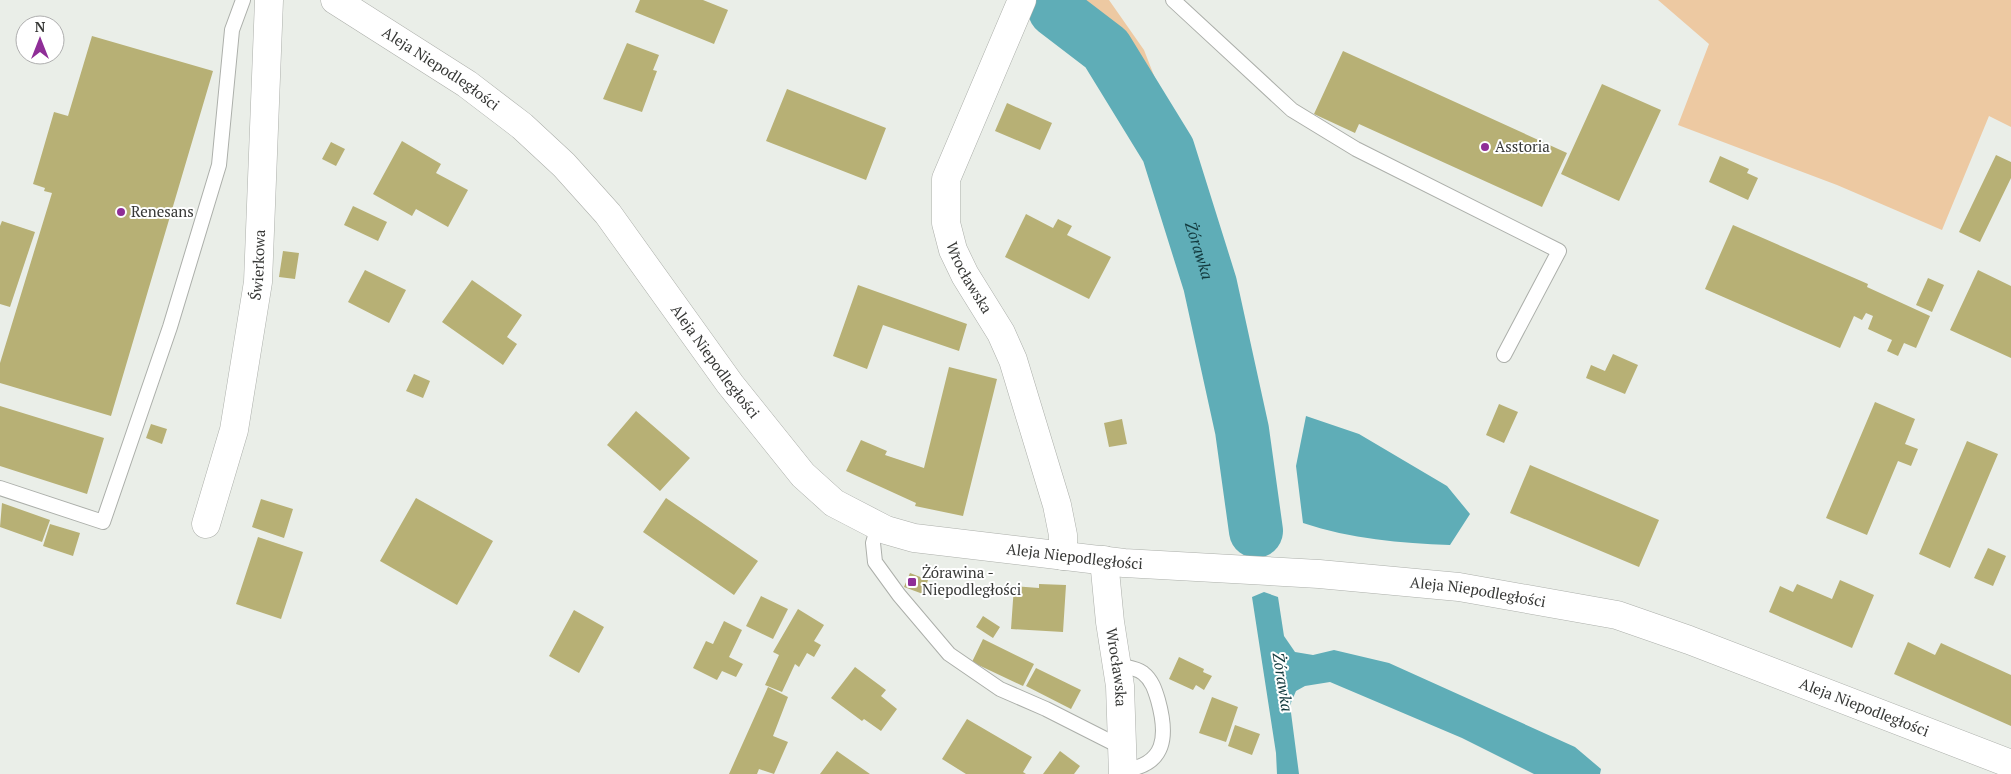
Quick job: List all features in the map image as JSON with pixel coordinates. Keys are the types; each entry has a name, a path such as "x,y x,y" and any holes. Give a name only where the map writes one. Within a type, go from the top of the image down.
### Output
{"street":[{"name":"Świerkowa","path":"206,524 234,430 258,282 268,0"},
{"name":"Aleja Niepodległości","path":"335,0 467,84 522,126 564,164 608,214 730,384 803,475 834,503 878,526 914,538 1063,556 1178,566 1319,574 1460,587 1617,615 1690,640 2011,764"},
{"name":"Wrocławska","path":"1022,0 946,179 946,222 953,250 965,275 1001,333 1013,360 1057,505 1063,535 1063,556"},
{"name":"Wrocławska","path":"1104,560 1110,622 1117,665 1124,764"}],"lane":[{"path":"0,488 103,522 170,327 219,164 232,30 243,0"},
{"path":"1173,0 1292,110 1356,149 1559,251 1504,355"},
{"path":"878,526 873,543 875,562 899,595 948,654 1000,690 1046,709 1124,764 1139,768 1153,759 1163,745 1164,720 1153,684 1142,672 1117,665"}],"shaded area":[{"path":"1072,0 1109,0 1144,50 1227,263 1263,412 1252,430 1249,426 1215,262 1167,134 1096,31"},
{"path":"1658,0 2011,0 2011,127 1989,116 1942,230 1837,185 1678,125 1709,44"}],"water":[{"path":"1306,416 1359,434 1447,486 1470,514 1450,545 1376,539 1339,533 1303,523 1296,466"},
{"path":"1264,592 1278,597 1284,636 1295,652 1313,655 1334,650 1389,663 1575,747 1601,769 1600,774 1534,774 1462,738 1330,682 1305,686 1296,691 1290,705 1299,774 1277,774 1276,753 1252,597"}],"building":[{"path":"640,0 703,0 728,10 714,44 635,12"},
{"path":"92,36 213,71 111,416 0,383 0,363 52,193 44,191 45,188 33,184 54,112 68,116"},
{"path":"627,43 659,55 653,70 657,71 642,112 603,99"},
{"path":"1343,51 1567,153 1542,207 1359,124 1355,133 1314,114"},
{"path":"1602,84 1661,110 1619,201 1561,174"},
{"path":"787,89 886,128 866,180 766,141"},
{"path":"1007,103 1052,123 1040,150 995,131"},
{"path":"402,141 441,164 436,173 468,190 448,227 416,209 412,216 373,194"},
{"path":"331,142 345,149 336,166 322,159"},
{"path":"1996,155 2011,162 2011,178 1980,242 1959,232"},
{"path":"1720,156 1749,169 1747,173 1758,178 1748,200 1709,182"},
{"path":"353,206 387,222 378,241 344,225"},
{"path":"1026,214 1053,228 1058,219 1072,226 1067,235 1111,257 1089,299 1005,257"},
{"path":"2,221 35,232 10,307 0,304 0,226"},
{"path":"1733,225 1868,284 1867,287 1930,316 1916,348 1904,343 1898,356 1887,351 1892,340 1868,329 1873,316 1866,313 1862,320 1854,316 1840,348 1705,289"},
{"path":"283,251 299,253 295,279 279,277"},
{"path":"365,270 406,290 389,323 348,302"},
{"path":"1978,270 2011,286 2011,358 1950,330"},
{"path":"1928,278 1944,285 1932,312 1916,305"},
{"path":"472,280 522,315 507,337 517,344 503,365 442,322"},
{"path":"858,285 967,324 959,351 883,325 867,369 833,356"},
{"path":"1613,354 1638,365 1625,394 1586,378 1591,365 1605,371"},
{"path":"949,367 997,379 963,516 915,506 916,503 846,471 861,440 887,451 885,455 924,468"},
{"path":"414,374 430,381 423,398 406,391"},
{"path":"1875,402 1915,419 1905,444 1918,449 1911,466 1898,461 1867,535 1826,518"},
{"path":"1499,404 1518,412 1504,443 1486,435"},
{"path":"0,406 104,438 87,494 0,466"},
{"path":"636,411 690,458 660,491 607,445"},
{"path":"1122,419 1127,444 1109,447 1104,423"},
{"path":"151,424 167,429 162,444 146,438"},
{"path":"1967,441 1998,454 1950,568 1919,554"},
{"path":"1530,465 1659,520 1639,567 1510,513"},
{"path":"416,498 493,541 457,605 380,561"},
{"path":"666,498 758,561 734,595 643,532"},
{"path":"261,499 293,509 284,538 252,527"},
{"path":"2,503 50,520 42,542 0,527"},
{"path":"50,524 80,533 73,556 43,546"},
{"path":"258,537 303,552 281,619 236,604"},
{"path":"1988,548 2006,556 1993,586 1974,578"},
{"path":"910,573 928,580 923,594 904,587"},
{"path":"1840,580 1874,595 1852,648 1769,612 1780,586 1793,592 1797,584 1832,599"},
{"path":"1039,584 1066,585 1063,632 1011,629 1014,586 1039,588"},
{"path":"761,596 788,609 773,639 746,626"},
{"path":"798,609 824,625 814,641 821,645 814,657 807,653 799,667 795,664 782,692 765,685 779,655 773,652"},
{"path":"574,610 604,627 579,673 549,656"},
{"path":"983,616 1000,627 993,638 976,627"},
{"path":"724,621 742,630 729,657 743,664 736,677 722,671 717,680 693,668 706,641 713,644"},
{"path":"983,639 1034,664 1023,686 972,662"},
{"path":"1908,642 1935,655 1941,643 2011,675 2011,726 1894,674"},
{"path":"1179,657 1204,669 1203,672 1212,676 1204,690 1196,685 1193,690 1169,679"},
{"path":"855,667 886,690 881,696 897,709 881,731 864,719 862,721 831,698"},
{"path":"1036,668 1081,690 1071,709 1026,686"},
{"path":"768,687 788,697 773,736 788,742 774,774 759,769 757,774 729,774"},
{"path":"1212,697 1238,707 1226,742 1199,733"},
{"path":"967,719 1032,757 1023,772 1026,774 966,774 942,759"},
{"path":"1235,725 1260,734 1252,755 1228,746"},
{"path":"837,751 870,774 820,774"},
{"path":"1060,751 1080,766 1074,774 1043,774"}],"waterway":[{"name":"Żórawka","path":"1055,10 1106,49 1168,150 1210,284 1242,430 1256,531"}],"place":[{"name":"Asstoria","path":"1485,147"},
{"name":"Renesans","path":"121,212"},
{"name":"Żórawina - Niepodległości","path":"912,582"}]}
